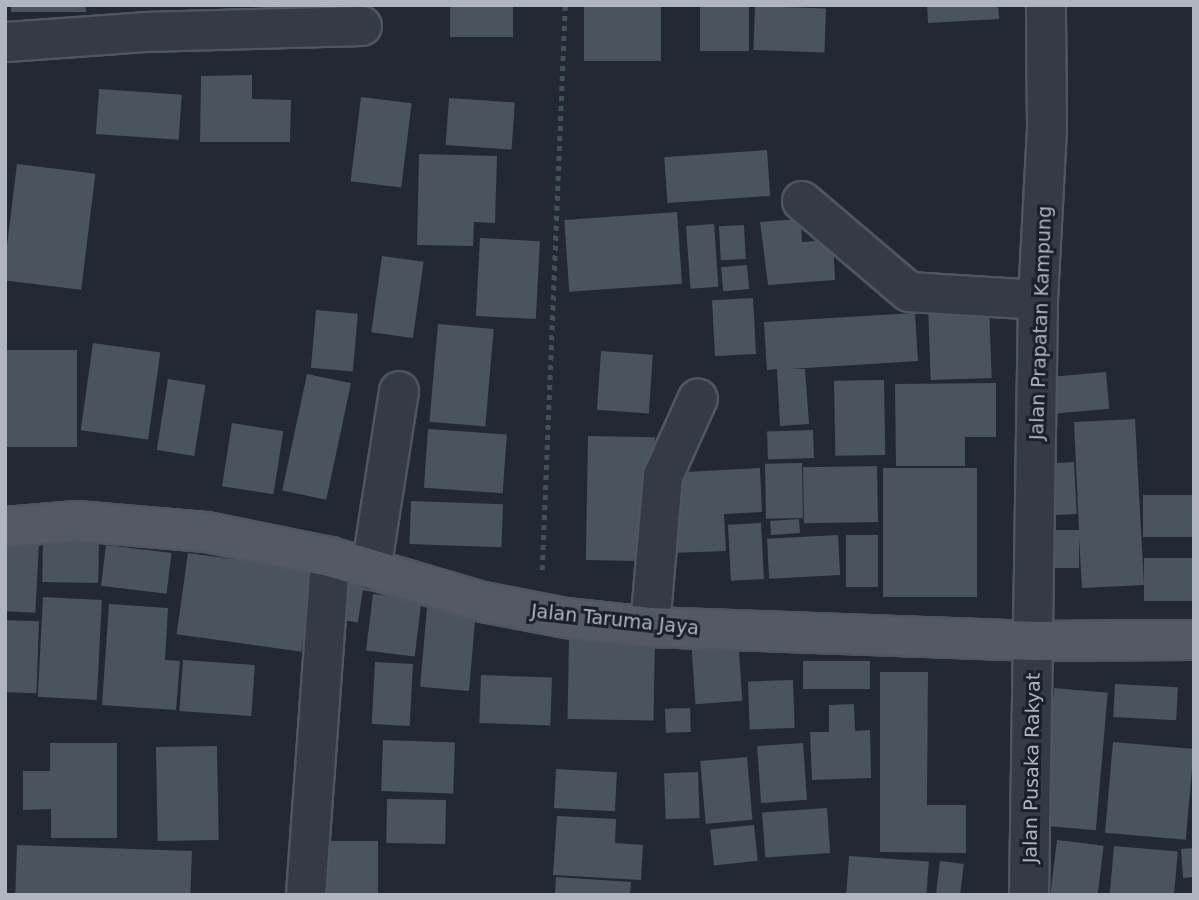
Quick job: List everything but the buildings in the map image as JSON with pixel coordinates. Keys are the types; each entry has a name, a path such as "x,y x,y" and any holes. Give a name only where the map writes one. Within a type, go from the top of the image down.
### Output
{"main road":[{"name":"Jalan Taruma Jaya","path":"5,527 77,521 137,524 206,532 330,557 540,613 650,627 1035,641 1194,640"}],"street":[{"name":"Jalan Prapatan Kampung","path":"1035,641 1038,300 1047,128 1046,5"},
{"path":"6,42 145,32 362,26"},
{"path":"802,201 909,292 1038,300"},
{"path":"371,570 399,391"},
{"path":"650,627 663,476 698,398"},
{"path":"306,895 330,557"},
{"name":"Jalan Pusaka Rakyat","path":"1029,895 1035,641"}],"path":[{"path":"540,613 554,369 565,5"}]}
